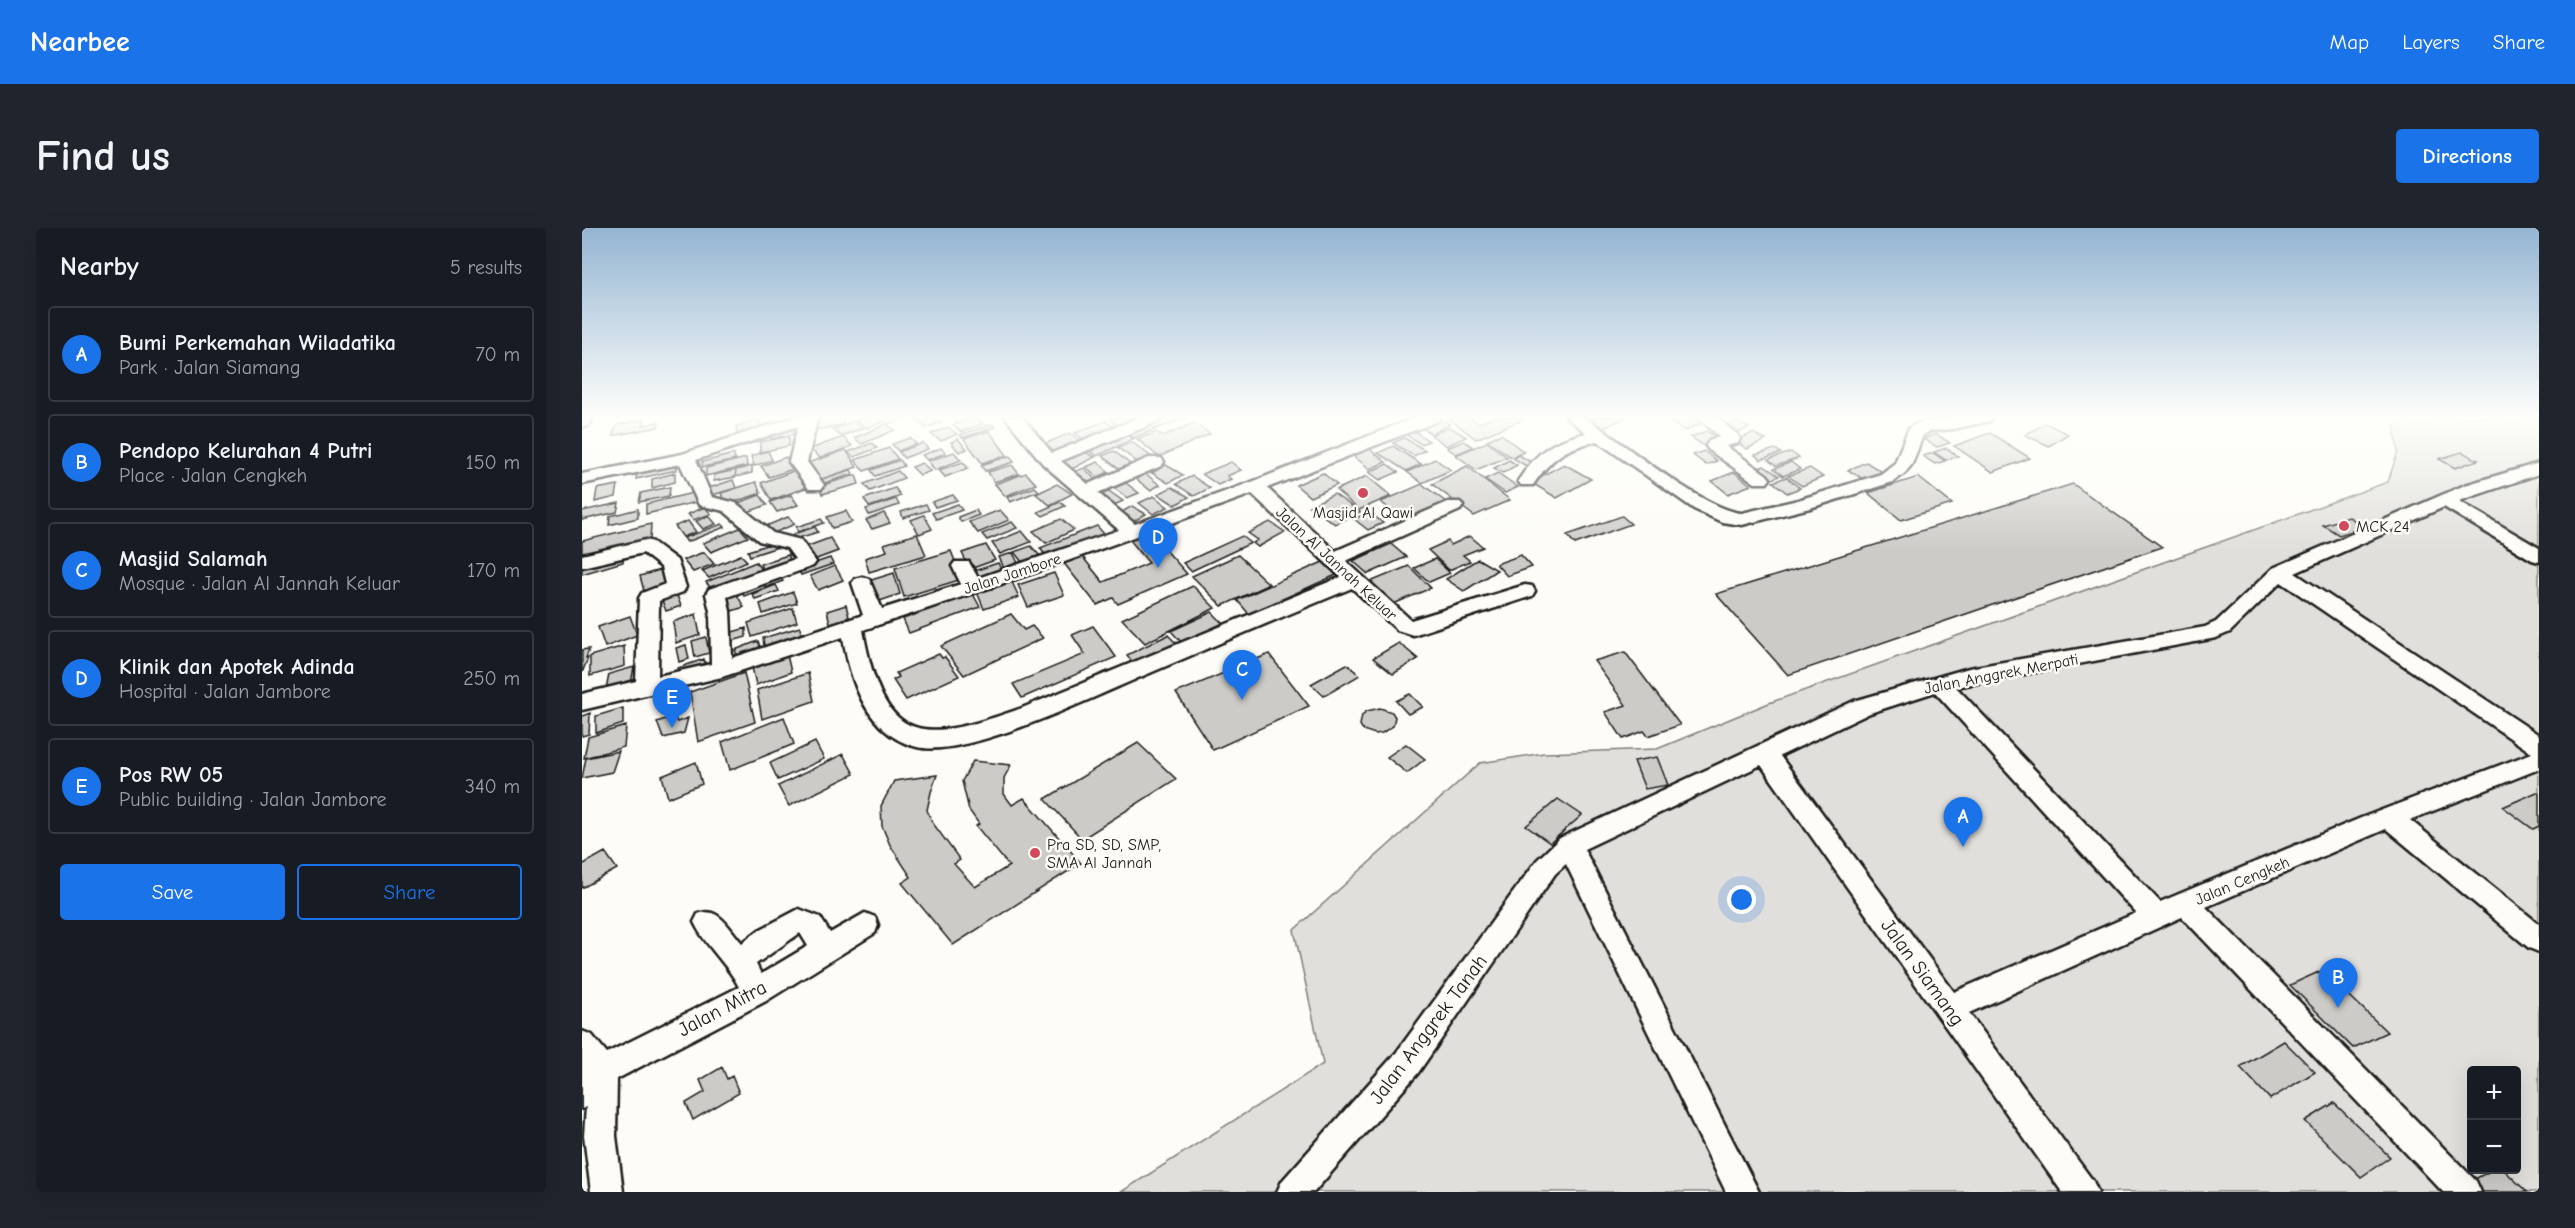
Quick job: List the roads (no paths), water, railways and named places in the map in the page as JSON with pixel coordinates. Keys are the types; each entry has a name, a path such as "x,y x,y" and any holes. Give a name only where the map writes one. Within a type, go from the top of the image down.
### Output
{"street":[{"path":"582,479 666,462"},
{"path":"688,462 705,501 730,507 766,537 794,544 806,562 716,594 720,611 722,669"},
{"path":"798,462 815,485"},
{"path":"1051,462 1133,532"},
{"path":"1085,492 1155,462"},
{"name":"Jalan Jambore","path":"582,702 722,669 852,627 1133,532 1255,487 1315,462"},
{"path":"1527,481 1539,462"},
{"path":"1639,462 1700,505 1735,519 1804,504 1887,478 1905,462"},
{"path":"1737,462 1761,478"},
{"name":"Jalan Anggrek Merpati","path":"1562,852 1764,752 1862,707 1939,683 2209,633 2223,627 2280,572 2471,489 2539,468"},
{"name":"Jalan Al Jannah Keluar","path":"1255,487 1404,625 1413,628 1525,591"},
{"path":"2445,500 2539,556"},
{"path":"1333,559 1454,506"},
{"path":"582,561 646,546 670,564 676,587 649,598 647,686"},
{"path":"962,566 972,586"},
{"path":"2280,572 2539,747"},
{"path":"852,627 856,657 872,700 885,720 904,734 938,740 990,728 1030,714 1355,579"},
{"path":"862,583 875,619"},
{"path":"1939,683 2156,916"},
{"name":"Jalan Siamang","path":"1764,752 2082,1192"},
{"name":"Jalan Cengkeh","path":"1949,1008 2156,916 2539,760"},
{"path":"2391,819 2539,940"},
{"path":"1562,852 1743,1192"},
{"name":"Jalan Anggrek Tanah","path":"1293,1192 1407,1063 1562,852"},
{"path":"2186,904 2465,1192"},
{"path":"740,961 769,938 798,920 810,925 825,949"},
{"path":"707,922 740,961 756,992"},
{"name":"Jalan Mitra","path":"582,1094 602,1071 756,992 865,925"},
{"path":"582,1046 602,1071 600,1136 607,1192"}],"place":[{"name":"Masjid Al Qawi","path":"1363,493"},
{"name":"MCK 24","path":"2344,526"},
{"name":"Klinik dan Apotek Adinda","path":"1158,568"},
{"name":"Masjid Salamah","path":"1242,700"},
{"name":"Pos RW 05","path":"672,728"},
{"name":"Bumi Perkemahan Wiladatika","path":"1963,847"},
{"name":"Pra SD, SD, SMP, SMA Al Jannah","path":"1035,853"},
{"name":"Pendopo Kelurahan 4 Putri","path":"2338,1008"}]}
